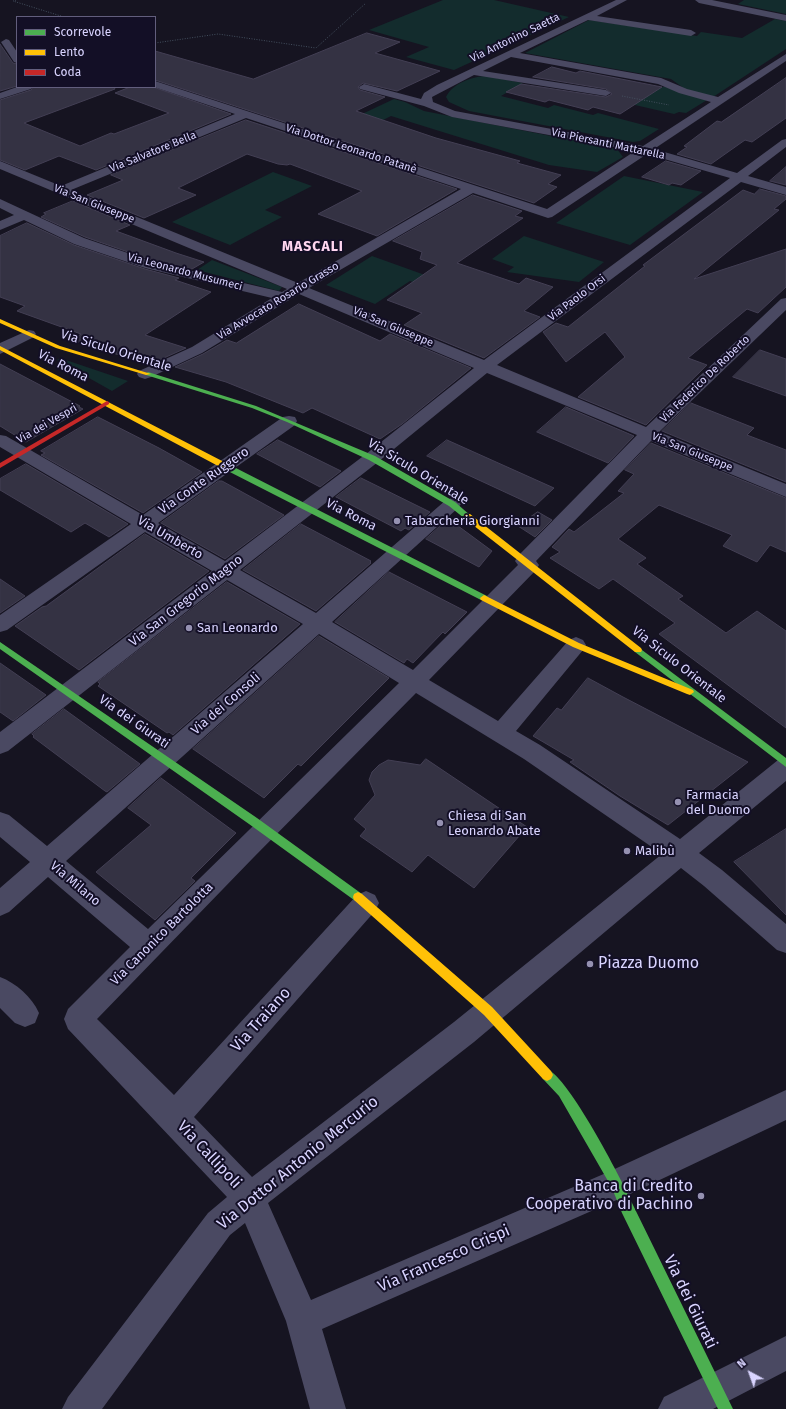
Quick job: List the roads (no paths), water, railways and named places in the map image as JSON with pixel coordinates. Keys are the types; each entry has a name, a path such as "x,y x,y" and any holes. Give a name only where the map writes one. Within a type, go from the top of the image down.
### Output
{"street":[{"name":"Via Antonino Saetta","path":"428,104 426,99 428,95 441,87 623,0"},
{"path":"699,0 786,18"},
{"path":"725,5 734,0"},
{"path":"587,17 691,33"},
{"path":"6,42 16,58"},
{"path":"510,54 661,81 683,91 719,101"},
{"path":"646,150 786,57"},
{"path":"473,72 606,93"},
{"name":"Via Dottor Leonardo Patanè","path":"156,84 548,214 646,150"},
{"name":"Via Piersanti Mattarella","path":"364,87 428,104 452,114 646,150 786,191"},
{"path":"3,93 23,88"},
{"name":"Via Salvatore Bella","path":"61,190 245,114"},
{"name":"Via Paolo Orsi","path":"372,458 486,366 786,142"},
{"name":"Via San Giuseppe","path":"0,165 786,491"},
{"name":"Via Avvocato Rosario Grasso","path":"145,374 197,350 299,288 471,189"},
{"name":"Via Leonardo Musumeci","path":"0,203 79,241 150,265 284,297"},
{"path":"0,226 24,215"},
{"name":"Via Federico De Roberto","path":"493,602 527,563 648,434 786,302"},
{"name":"Via Siculo Orientale","path":"0,321 58,347 254,407 372,458 452,504 694,694 786,763"},
{"path":"0,349 29,334"},
{"name":"Via Roma","path":"0,349 576,645 694,694"},
{"name":"Via dei Vespri","path":"0,466 107,403"},
{"name":"Via Conte Ruggero","path":"0,625 289,421"},
{"name":"Via Umberto","path":"0,440 317,623 414,675 506,727 532,752 688,847 713,878 786,941"},
{"name":"Via San Gregorio Magno","path":"0,745 372,458"},
{"name":"Via dei Consoli","path":"0,904 452,504"},
{"path":"414,675 493,602"},
{"name":"Via dei Giurati","path":"0,645 259,825 366,902 488,1011 563,1092 622,1196 721,1398"},
{"path":"506,727 576,645"},
{"name":"Via Canonico Bartolotta","path":"78,1019 245,849 259,825 414,675"},
{"path":"688,847 786,767"},
{"name":"Via Milano","path":"0,822 150,947"},
{"name":"Via Dottor Antonio Mercurio","path":"80,1409 219,1224 250,1198 464,1032 688,847"},
{"name":"Via Traiano","path":"174,1117 366,902"},
{"path":"0,990 25,1013"},
{"name":"Via Callipoli","path":"78,1019 174,1117 250,1198 303,1320 328,1409"},
{"name":"Via Francesco Crispi","path":"303,1320 585,1197 622,1196 786,1105"},
{"path":"676,1409 721,1398 786,1354"}],"place":[{"name":"Tabaccheria Giorgianni","path":"397,521"},
{"name":"San Leonardo","path":"189,628"},
{"name":"Farmacia del Duomo","path":"678,802"},
{"name":"Chiesa di San Leonardo Abate","path":"440,823"},
{"name":"Malibù","path":"627,851"},
{"name":"Piazza Duomo","path":"590,964"},
{"name":"Banca di Credito Cooperativo di Pachino","path":"701,1196"}],"district":[{"name":"MASCALI","path":"313,247"}]}
